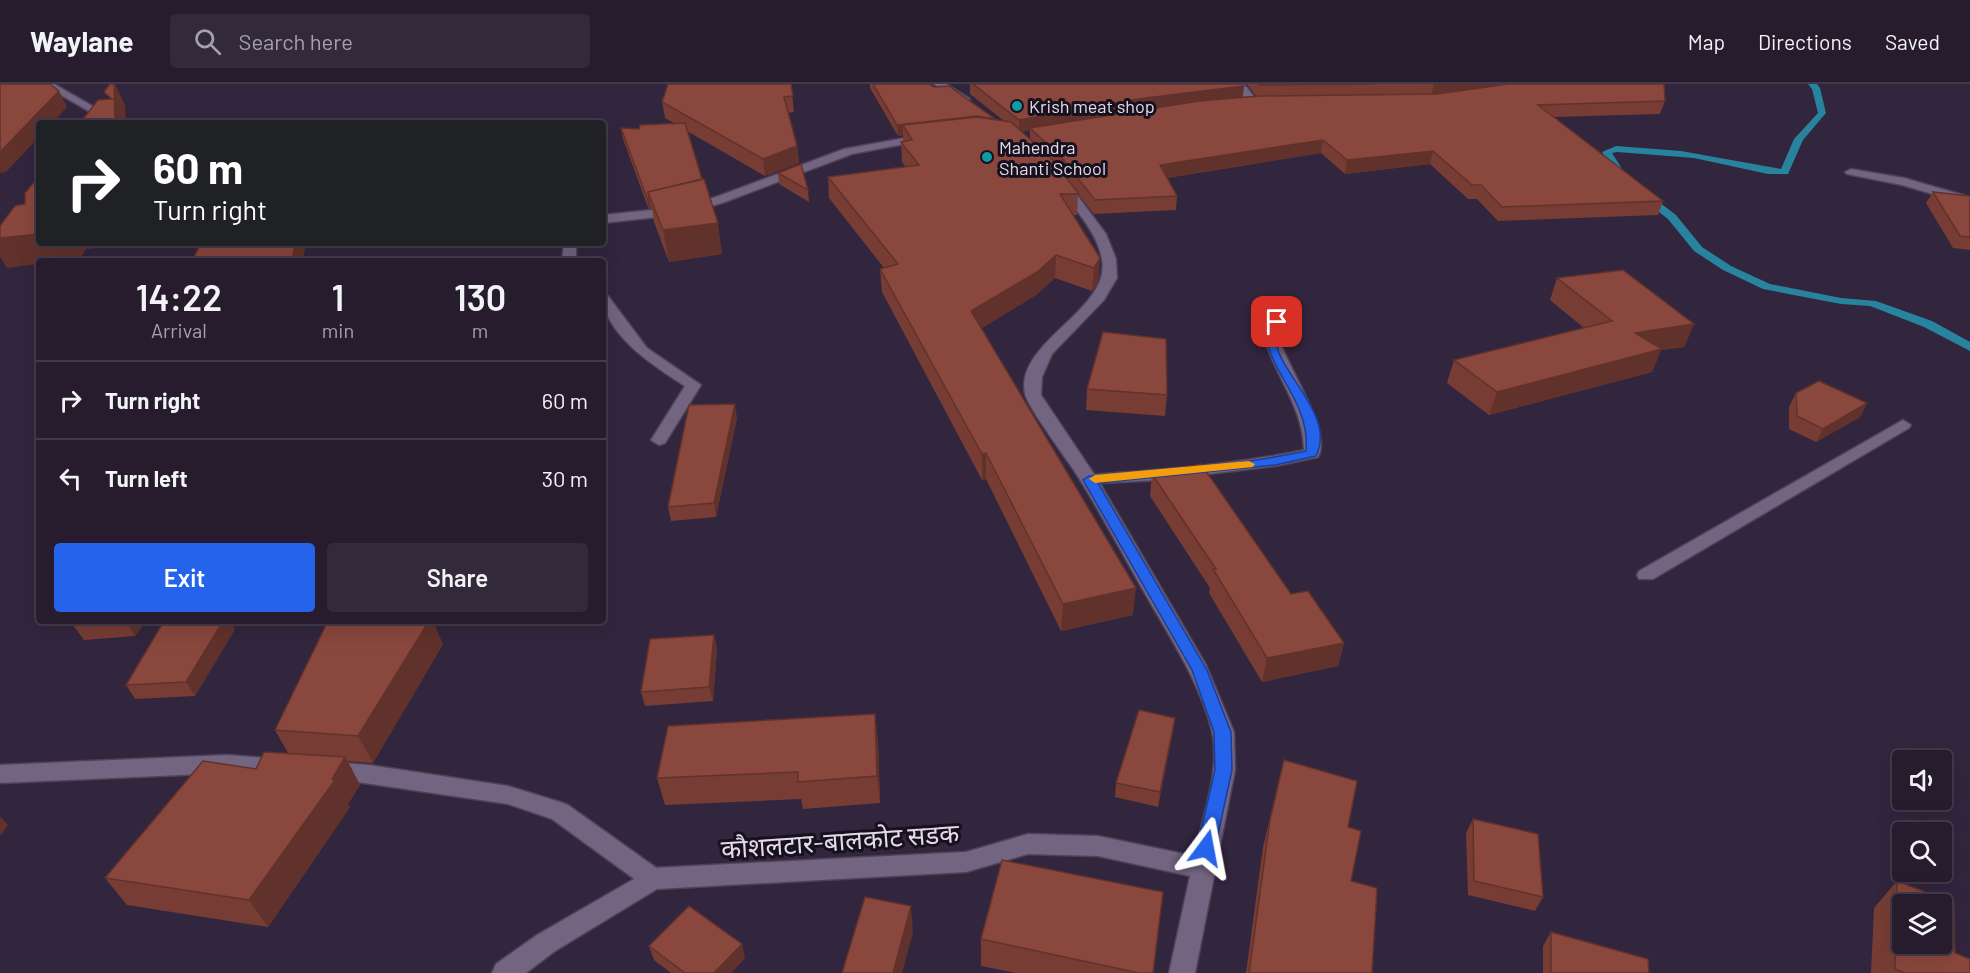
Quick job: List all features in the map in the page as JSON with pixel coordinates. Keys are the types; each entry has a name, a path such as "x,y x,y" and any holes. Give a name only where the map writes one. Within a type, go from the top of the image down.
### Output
{"street":[{"path":"47,84 112,120"},
{"path":"939,84 977,107"},
{"path":"1239,84 1254,104"},
{"path":"606,219 646,217 683,210 745,191 837,155 894,141 942,136"},
{"path":"1851,172 1904,182 1970,201"},
{"path":"1056,176 1100,234 1109,259 1110,278 1099,297 1045,352 1034,377 1033,395 1089,480 1199,670 1223,732 1224,770 1182,973"},
{"path":"606,303 642,351 693,385 659,440"},
{"path":"1089,480 1159,475 1275,461 1312,453 1313,435 1305,403 1274,353 1270,334 1277,322"},
{"path":"1646,574 1903,425"},
{"path":"0,774 227,764 369,774 508,795 560,812 653,879"},
{"name":"कौशलटार-बालकोट सडक","path":"505,973 546,943 653,879 966,862 1028,844 1098,846 1202,868"}],"building":[{"path":"0,84 50,84 59,91 0,152"},
{"path":"110,84 114,84 115,120 82,120 98,100 112,99 104,92"},
{"path":"668,84 791,84 793,96 784,97 797,146 763,159 662,102"},
{"path":"873,84 949,86 995,119 977,116 897,125"},
{"path":"973,84 1242,84 1244,86 1138,99 1019,120"},
{"path":"1258,84 1376,84 1260,85"},
{"path":"1508,84 1664,84 1665,101 1538,105 1663,201 1502,207 1481,185 1472,185 1433,151 1347,160 1323,140 1160,165 1177,196 1095,200 1062,158 1030,128 1199,101 1260,96 1437,94"},
{"path":"977,117 1011,122 1051,158 1079,194 1060,194 1100,258 1094,268 1056,255 1037,272 971,311 1136,588 1063,604 986,453 982,454 880,269 898,264 828,177 919,165 901,142 912,140 903,125"},
{"path":"685,123 702,179 648,192 649,198 647,198 621,128 639,129 640,125"},
{"path":"801,164 808,190 778,173"},
{"path":"704,179 718,223 663,230 648,192"},
{"path":"36,180 36,234 0,238 0,226 15,206 25,204 25,193"},
{"path":"1933,192 1970,196 1970,237 1960,236"},
{"path":"200,246 294,246 292,258 194,258"},
{"path":"1623,270 1694,324 1635,333 1662,349 1497,392 1454,360 1612,321 1557,278"},
{"path":"1103,332 1166,339 1167,395 1087,389"},
{"path":"1819,381 1867,403 1823,429 1797,416 1796,393"},
{"path":"735,404 714,503 668,507 689,405"},
{"path":"1201,464 1291,594 1308,591 1344,643 1267,658 1213,569 1216,569 1152,474"},
{"path":"162,624 221,624 186,682 126,685"},
{"path":"327,624 427,624 358,736 275,730"},
{"path":"714,635 709,687 641,692 650,639"},
{"path":"1139,710 1175,718 1160,792 1116,783"},
{"path":"875,714 877,776 798,782 798,772 657,778 668,726"},
{"path":"264,752 345,757 332,779 335,780 249,900 105,878 203,761 256,769"},
{"path":"1284,760 1357,781 1348,827 1361,831 1351,881 1377,888 1372,973 1249,973 1270,820"},
{"path":"1473,819 1538,834 1543,897 1474,881"},
{"path":"1002,860 1163,892 1153,973 1139,973 981,939"},
{"path":"1897,882 1931,894 1897,894"},
{"path":"865,897 911,906 893,973 842,973"},
{"path":"1952,902 1954,903 1955,953 1970,959 1970,973 1905,973 1895,969 1895,954 1952,954"},
{"path":"689,906 742,944 714,973 685,973 649,946"},
{"path":"1551,932 1648,959 1649,973 1551,973"}],"waterway":[{"path":"1624,180 1607,152 1616,149 1694,155 1768,171 1785,172 1799,139 1822,113 1816,88 1812,84"},
{"path":"1646,197 1672,217 1698,249 1727,268 1767,287 1841,301 1872,303 1928,324 1970,347"}],"slow traffic":[{"path":"1095,479 1159,475 1249,464"}],"place":[{"name":"Krish meat shop","path":"1017,106"},
{"name":"Mahendra Shanti School","path":"987,157"}],"route":[{"path":"1206,848 1224,770 1223,732 1199,670 1089,480 1159,475 1296,459 1312,453 1313,435 1305,403 1274,353 1270,334 1277,322"}]}
